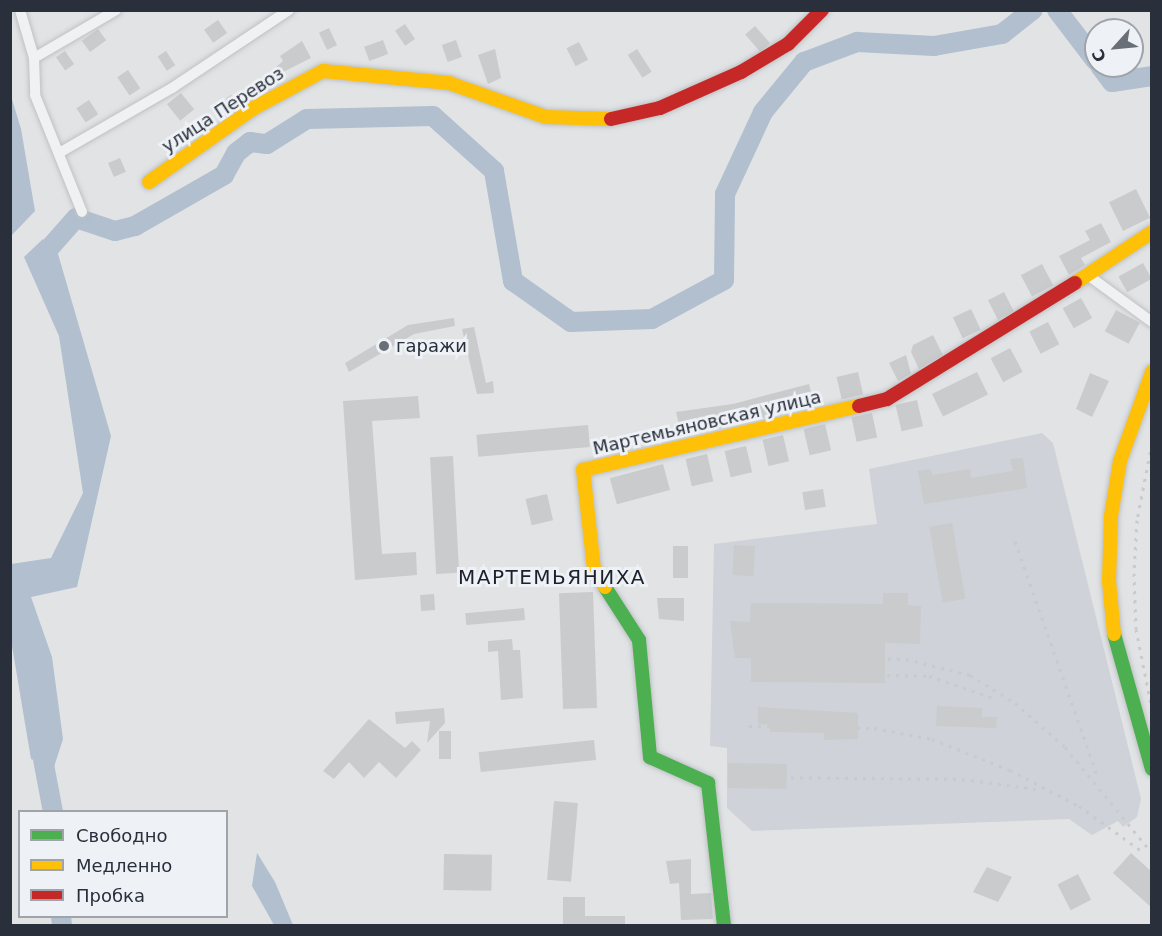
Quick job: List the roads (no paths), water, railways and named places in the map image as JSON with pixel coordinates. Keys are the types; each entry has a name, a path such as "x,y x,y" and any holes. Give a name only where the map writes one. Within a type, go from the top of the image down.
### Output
{"street":[{"path":"20,10 34,58 35,95 59,153 66,180 82,212"},
{"path":"34,58 116,10"},
{"path":"59,153 172,88 289,10"},
{"name":"улица Перевоз","path":"149,182 254,108 323,71 449,83 546,117 620,119 660,108 741,72 788,44 822,10"},
{"name":"Мартемьяновская улица","path":"724,926 708,783 650,757 639,640 594,569 583,470 887,399 1089,276 1152,232"},
{"path":"1089,276 1152,322"},
{"path":"1152,372 1120,461 1111,516 1109,581 1115,644 1152,769"}],"water":[{"path":"11,96 21,129 35,211 11,236"},
{"path":"43,239 58,254 111,436 77,587 31,597 52,657 63,739 54,767 31,759 10,634 11,564 51,558 83,493 59,336 24,257"},
{"path":"257,853 275,882 293,925 274,925 252,886"}],"waterway":[{"path":"51,270 46,252 76,218 115,231 135,226 224,175 236,153 250,142 267,144 307,119 433,116 494,171 513,281 571,322 652,319 724,280 725,194 763,112 804,62 857,42 934,46 1002,34 1033,10"},
{"path":"1057,10 1084,45"},
{"path":"1144,77 1152,76"},
{"path":"1109,78 1112,82 1139,78"},
{"path":"39,738 53,810"},
{"path":"61,918 62,926"}],"railway":[{"path":"1152,443 1137,520 1134,573 1136,629 1152,710"},
{"path":"1015,541 1098,778"},
{"path":"762,656 906,659 970,675 1015,703 1065,747 1152,853"},
{"path":"761,672 929,676 997,699"},
{"path":"749,726 874,728 932,739 1010,770 1079,806 1143,852"},
{"path":"746,777 962,779 1035,789"}],"place":[{"name":"гаражи","path":"384,346"}],"district":[{"name":"МАРТЕМЬЯНИХА","path":"552,577"}]}
